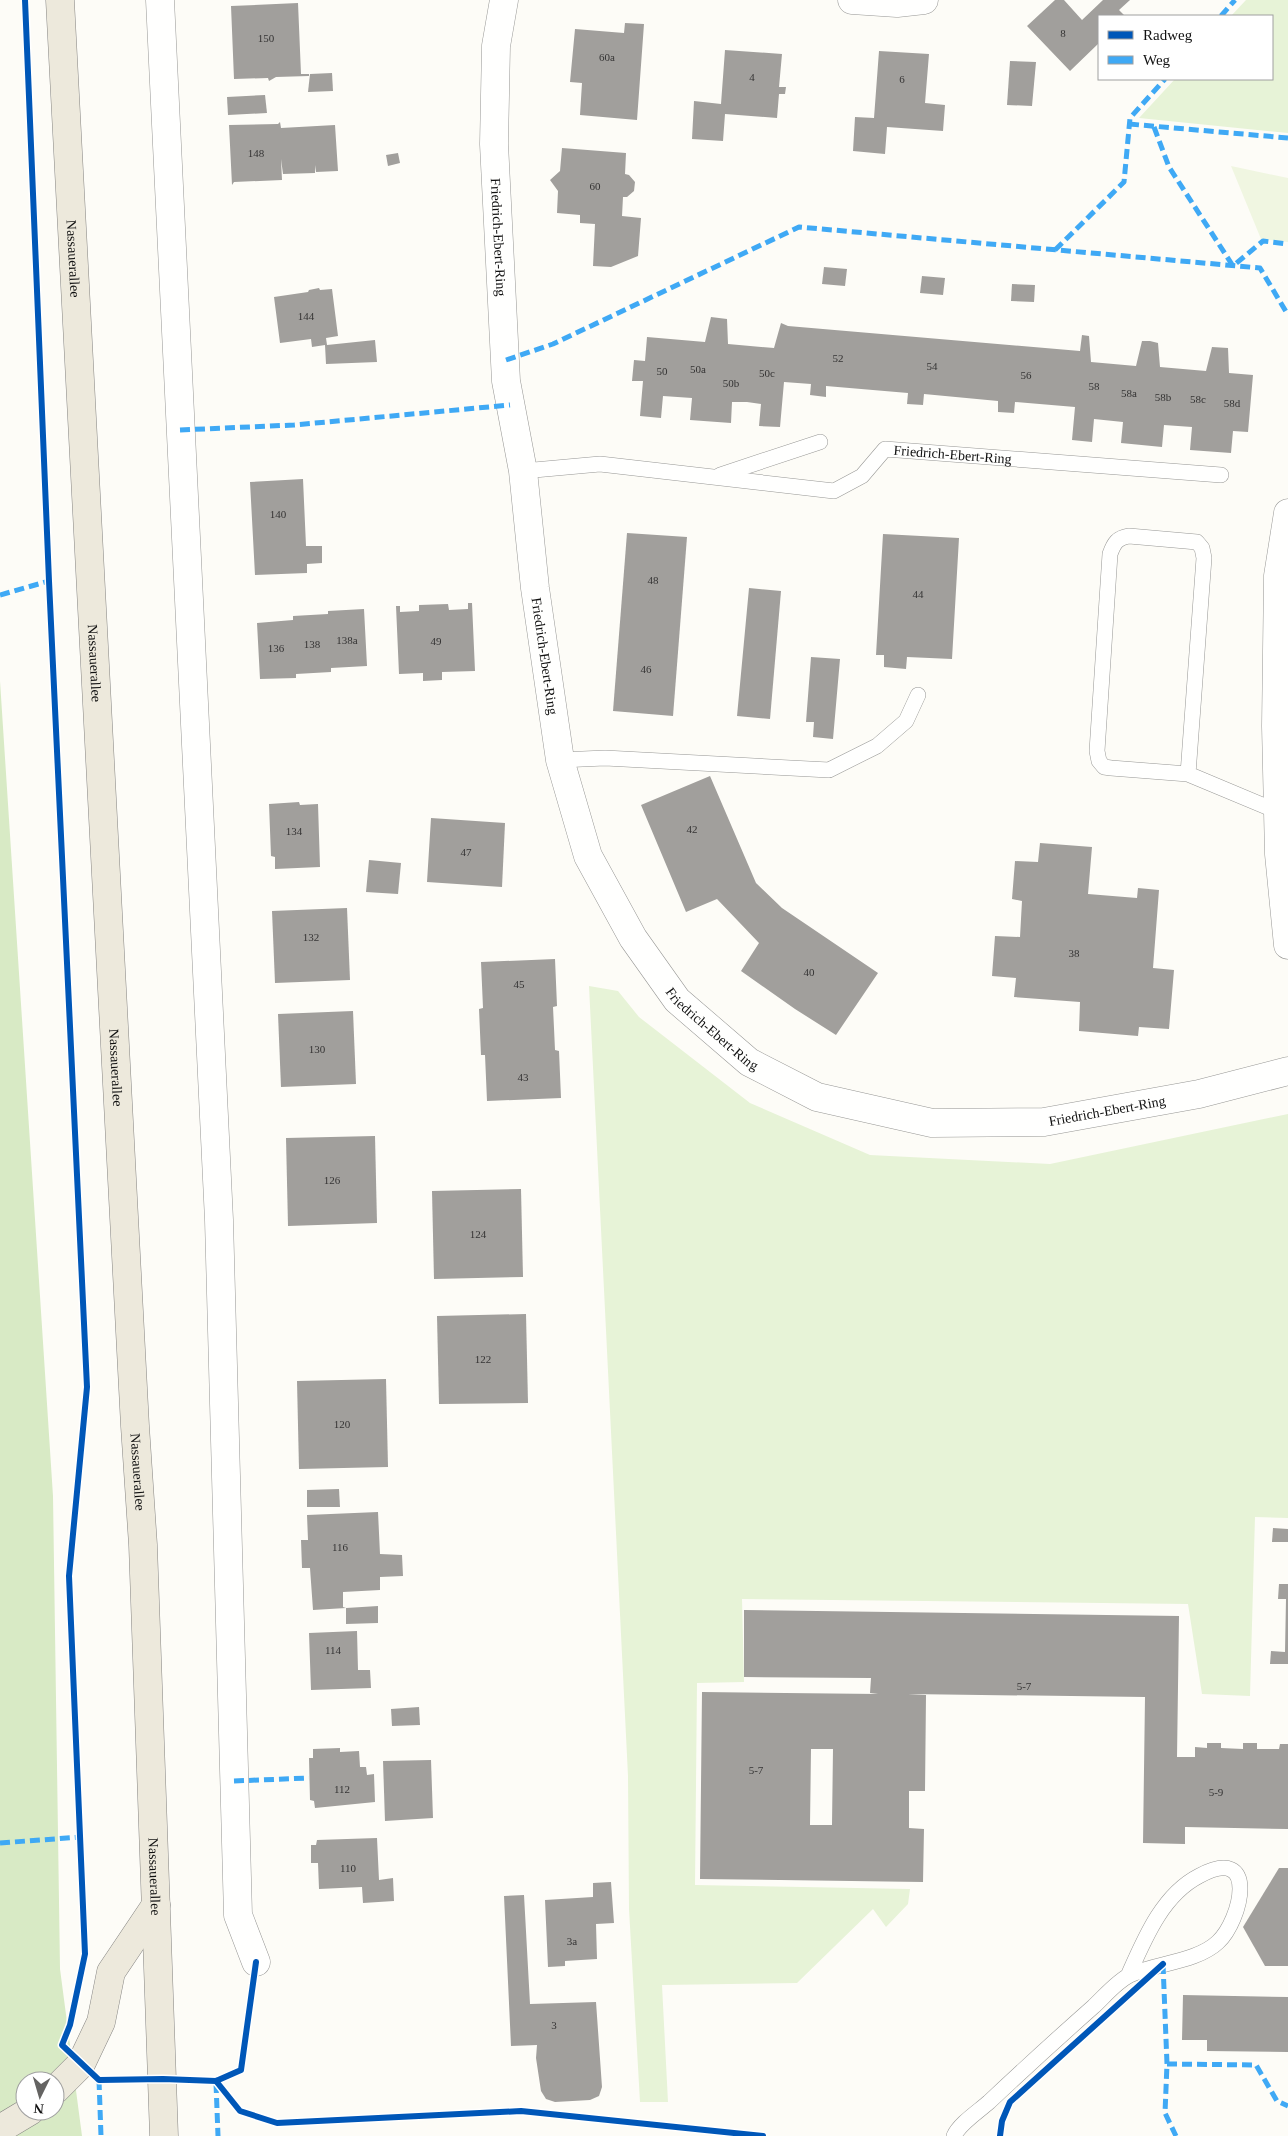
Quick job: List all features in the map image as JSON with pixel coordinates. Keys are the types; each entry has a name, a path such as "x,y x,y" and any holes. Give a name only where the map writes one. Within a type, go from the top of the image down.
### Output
{"main road":[{"name":"Nassauerallee","path":"60,0 135,1426 143,1533 164,2136"},
{"path":"65,2080 81,2064 101,2022 111,1972 156,1905"},
{"path":"0,2129 15,2120"}],"street":[{"path":"160,0 218,1220 238,1916 256,1962"},
{"name":"Friedrich-Ebert-Ring","path":"504,0 496,46 494,144 506,381 523,471 535,588 560,760 588,856 633,938 677,1000 749,1062 817,1097 932,1123 1044,1122 1198,1094 1288,1071"},
{"path":"852,0 897,3 924,0"},
{"path":"1288,513 1278,576 1276,726 1279,854 1288,945"}],"lane":[{"path":"714,477 820,442"},
{"name":"Friedrich-Ebert-Ring","path":"523,471 600,464 834,491 862,476 885,449 1221,475"},
{"path":"1188,774 1204,558 1202,548 1197,542 1128,536 1120,538 1113,544 1110,554 1097,751 1099,761 1104,767 1188,774 1278,812"},
{"path":"560,760 605,758 829,770 877,746 906,721 918,695"},
{"path":"954,2136 1035,2059 1128,1976 1195,1956 1217,1944 1225,1935 1233,1918 1241,1882 1237,1873 1227,1867 1214,1868 1189,1881 1176,1892 1144,1938 1128,1976"}],"green space":[{"path":"1246,0 1288,0 1288,133 1139,118 1174,80 1273,80 1273,15 1232,15"},
{"path":"1231,166 1288,178 1288,242 1261,239"},
{"path":"0,681 53,1496 60,1969 82,2136 0,2136"},
{"path":"589,986 618,991 639,1017 750,1103 870,1155 1050,1164 1288,1114 1288,1518 1255,1517 1250,1696 1202,1694 1188,1604 742,1599 744,1682 697,1683 695,1885 910,1889 908,1904 886,1927 873,1909 797,1983 662,1985 668,2102 640,2102 629,1909 628,1776"}],"building":[{"path":"1055,0 1064,0 1082,20 1103,0 1130,0 1119,10 1124,15 1098,15 1098,44 1070,71 1027,26"},
{"path":"298,3 301,74 309,74 309,76 276,77 269,81 268,78 234,79 231,6"},
{"path":"625,23 644,24 637,120 580,115 582,83 570,82 575,29 624,33"},
{"path":"725,50 782,54 779,87 786,87 785,94 779,94 777,118 725,114 723,141 692,139 694,101 721,104"},
{"path":"879,51 929,54 925,103 945,105 943,131 887,127 885,154 853,151 855,117 874,118"},
{"path":"1010,61 1036,62 1032,106 1007,105"},
{"path":"332,73 333,91 308,92 310,74"},
{"path":"265,95 267,113 228,115 227,97"},
{"path":"280,122 281,128 335,125 338,171 316,172 315,165 315,173 283,174 281,159 282,180 234,182 232,185 229,125 278,124"},
{"path":"562,148 626,153 625,174 629,175 635,182 634,191 627,197 623,197 622,216 641,218 638,256 611,267 593,266 595,224 580,223 580,215 557,213 558,191 550,180 560,171"},
{"path":"398,153 400,163 388,166 386,155"},
{"path":"824,267 847,269 845,286 822,284"},
{"path":"922,276 945,278 943,295 920,293"},
{"path":"1012,284 1035,285 1034,302 1011,301"},
{"path":"319,288 320,290 332,289 338,336 326,338 327,345 375,340 377,362 326,364 325,345 312,347 311,339 280,343 274,297 308,292 309,290"},
{"path":"711,317 727,319 728,344 774,348 781,323 788,326 1080,351 1082,335 1089,336 1091,362 1136,366 1142,341 1150,341 1158,343 1160,367 1206,371 1212,347 1228,348 1229,373 1253,375 1248,432 1233,431 1231,453 1190,450 1192,427 1164,425 1162,447 1121,443 1123,422 1094,419 1092,442 1072,440 1075,407 1015,402 1014,413 998,412 998,401 924,394 923,405 907,404 908,393 826,386 826,397 810,395 811,384 784,382 780,427 759,426 761,404 747,402 732,402 731,423 690,420 692,398 663,396 661,418 640,416 643,381 632,381 634,360 645,361 647,337 705,342"},
{"path":"303,479 306,546 322,546 322,563 307,564 307,573 255,575 250,482"},
{"path":"627,533 687,537 673,716 613,711"},
{"path":"883,534 959,538 952,659 907,657 906,669 884,667 884,655 876,655"},
{"path":"749,588 781,591 770,719 737,716"},
{"path":"468,603 472,603 475,671 442,672 442,680 423,681 423,673 399,674 396,606 400,606 400,612 419,611 419,605 448,604 449,610 468,609"},
{"path":"364,609 367,666 331,668 331,672 296,674 296,678 260,679 257,623 293,620 293,616 328,614 328,611"},
{"path":"811,657 840,659 833,739 813,737 814,722 806,722"},
{"path":"710,776 756,883 782,908 878,973 836,1035 741,971 759,943 717,899 686,912 641,805"},
{"path":"299,802 300,805 318,804 320,867 275,869 275,857 271,856 269,804"},
{"path":"431,818 505,823 502,887 427,882"},
{"path":"1040,843 1092,847 1088,894 1137,898 1138,888 1159,890 1153,968 1174,970 1169,1029 1139,1027 1138,1036 1079,1031 1080,1002 1014,997 1016,978 992,976 995,936 1020,937 1022,901 1012,899 1015,861 1038,862"},
{"path":"369,860 401,863 398,894 366,892"},
{"path":"347,908 350,980 275,983 272,911"},
{"path":"555,959 557,1006 553,1007 555,1050 559,1051 561,1098 487,1101 485,1055 481,1055 479,1009 483,1008 481,962"},
{"path":"353,1011 356,1084 281,1087 278,1014"},
{"path":"375,1136 377,1223 288,1226 286,1138"},
{"path":"521,1189 523,1277 434,1279 432,1191"},
{"path":"526,1314 528,1403 439,1404 437,1316"},
{"path":"386,1379 388,1467 299,1469 297,1381"},
{"path":"339,1489 340,1507 307,1507 307,1490"},
{"path":"378,1512 380,1554 402,1555 403,1576 380,1577 380,1590 343,1592 343,1607 346,1608 313,1610 310,1568 302,1568 301,1540 308,1540 307,1515"},
{"path":"1273,1528 1288,1529 1288,1542 1272,1542"},
{"path":"1279,1584 1288,1584 1288,1664 1270,1664 1271,1651 1285,1652 1286,1599 1278,1599"},
{"path":"378,1606 378,1623 346,1624 346,1608"},
{"path":"744,1610 1179,1616 1177,1757 1195,1757 1195,1747 1207,1748 1207,1743 1221,1743 1221,1748 1243,1749 1243,1743 1257,1743 1257,1749 1279,1749 1280,1744 1288,1744 1288,1829 1185,1827 1185,1844 1143,1843 1145,1697 908,1694 926,1695 925,1791 909,1791 909,1828 924,1829 923,1882 700,1879 702,1692 878,1694 870,1693 871,1678 744,1677","holes":["811,1749 833,1749 832,1825 810,1825"]},
{"path":"357,1631 358,1670 370,1670 371,1688 311,1690 309,1633"},
{"path":"419,1707 420,1725 392,1726 391,1709"},
{"path":"340,1748 340,1752 359,1751 360,1767 366,1767 367,1775 374,1774 375,1802 315,1808 314,1801 310,1800 309,1758 313,1758 313,1749"},
{"path":"431,1760 433,1818 385,1821 383,1761"},
{"path":"377,1838 379,1880 393,1878 394,1901 363,1903 362,1887 319,1889 318,1863 311,1863 311,1845 316,1845 317,1840"},
{"path":"1279,1868 1288,1868 1288,1966 1265,1966 1243,1927"},
{"path":"611,1882 614,1923 596,1924 597,1959 565,1961 565,1966 548,1967 545,1900 593,1897 593,1883"},
{"path":"524,1895 530,2004 596,2002 602,2087 599,2096 590,2100 555,2102 546,2099 541,2091 536,2058 537,2045 511,2046 504,1896"},
{"path":"1183,1995 1288,1997 1288,2052 1207,2051 1207,2040 1182,2040"}],"marked path":[{"path":"1222,15 1235,0"},
{"path":"1055,250 1124,182 1130,118 1164,80"},
{"path":"1129,124 1288,138"},
{"path":"1154,127 1169,167 1233,266 1263,241 1288,244"},
{"path":"506,360 553,344 799,227 1260,268 1288,315"},
{"path":"180,430 294,425 510,405"},
{"path":"0,595 49,581"},
{"path":"234,1781 309,1778"},
{"path":"0,1843 80,1837"},
{"path":"1163,1964 1167,2064 1165,2113 1176,2136"},
{"path":"1167,2064 1256,2065 1277,2101 1288,2106"},
{"path":"99,2080 101,2136"},
{"path":"216,2083 218,2136"}],"cycle path":[{"path":"25,0 49,581 87,1387 69,1576 85,1954 70,2025 62,2045 99,2080 163,2079 216,2081 241,2070 256,1962"},
{"path":"1000,2136 1002,2121 1010,2102 1163,1964"},
{"path":"216,2081 240,2111 277,2123 521,2111 763,2136"}]}
